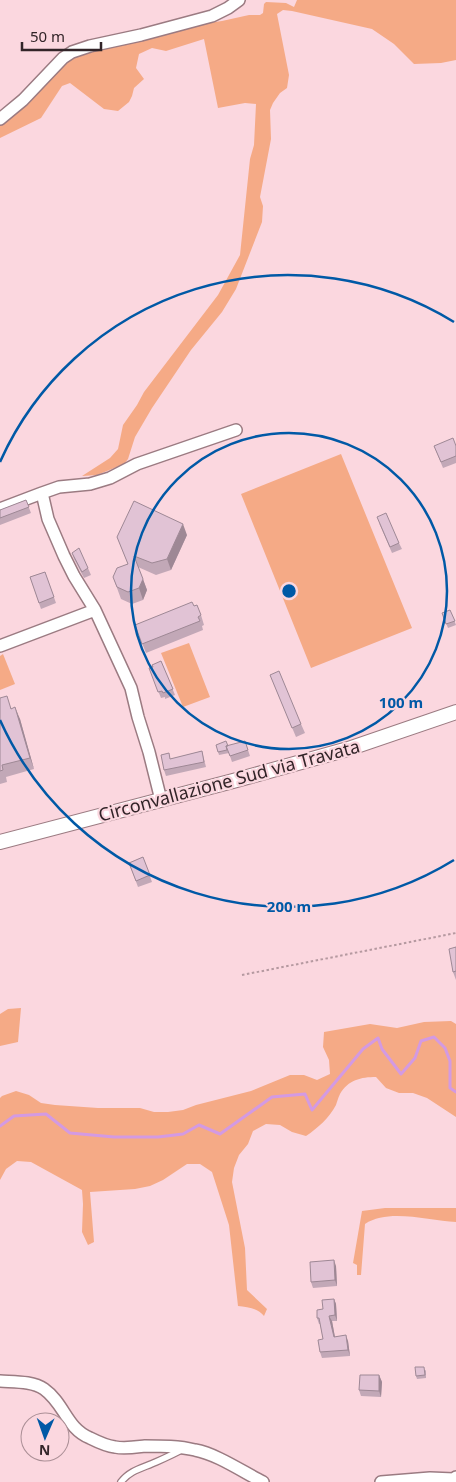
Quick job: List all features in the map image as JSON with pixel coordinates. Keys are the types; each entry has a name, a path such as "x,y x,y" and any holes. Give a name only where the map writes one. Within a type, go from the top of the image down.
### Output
{"street":[{"path":"0,119 23,100 63,58 72,52 212,16 239,0"},
{"path":"0,509 59,487 90,484 110,478 136,464 236,430"},
{"path":"42,493 48,519 64,556 95,610 131,688 161,800"},
{"path":"0,646 95,610"},
{"name":"Circonvallazione Sud via Travata","path":"0,842 348,749 456,712"},
{"path":"0,1381 18,1382 43,1388 58,1402 75,1429 84,1436 105,1445 116,1448 160,1446 195,1450 215,1456 263,1482"},
{"path":"381,1482 430,1478 455,1479"}],"lane":[{"path":"121,1482 133,1471 157,1462 184,1448"}],"path":[{"path":"242,975 456,933"}],"shaded area":[{"path":"297,0 456,0 456,60 441,63 414,64 394,44 372,29 292,11 283,10 277,14 289,75 287,88 280,93 270,110 271,139 260,197 263,206 262,222 236,289 222,312 191,350 152,408 135,437 128,459 124,464 97,475 82,476 110,458 118,449 123,425 144,392 218,295 240,255 250,159 254,145 256,104 245,103 218,108 204,39 166,51 152,48 139,54 136,68 144,79 134,88 129,102 118,111 104,109 70,83 62,86 41,118 0,138 0,122 54,72 76,56 100,48 195,25 249,15 260,15 263,13 266,2 286,3 294,7"},
{"path":"341,454 412,628 311,668 241,494"},
{"path":"189,643 210,697 183,707 161,653"},
{"path":"3,654 15,684 0,690 0,656"},
{"path":"21,1008 18,1042 0,1046 0,1014 8,1009"},
{"path":"451,1021 456,1024 456,1117 427,1098 413,1093 399,1093 386,1088 376,1077 370,1077 355,1080 347,1085 330,1114 306,1136 292,1132 280,1125 266,1124 253,1131 248,1144 239,1155 234,1168 232,1182 245,1248 247,1290 267,1309 264,1316 262,1313 249,1307 238,1306 229,1225 212,1172 200,1164 187,1164 150,1186 90,1192 94,1242 88,1245 82,1232 82,1190 31,1162 17,1161 6,1169 0,1180 0,1098 16,1091 29,1095 41,1103 55,1105 140,1108 154,1112 183,1110 251,1091 290,1075 304,1075 317,1080 330,1074 329,1060 323,1047 324,1032 370,1024 397,1028 424,1022"},
{"path":"385,1208 456,1208 456,1222 397,1216 375,1219 365,1224 361,1275 357,1275 357,1265 353,1263 362,1211"}],"building":[{"path":"453,438 456,446 456,456 441,462 434,446"},
{"path":"26,500 29,507 0,518 0,510"},
{"path":"134,501 183,524 167,559 152,563 134,556 143,579 139,588 128,592 117,587 113,577 117,568 128,564 117,537"},
{"path":"386,513 399,543 390,547 377,517"},
{"path":"79,548 88,568 82,572 72,553"},
{"path":"45,572 54,597 39,603 30,577"},
{"path":"192,602 194,606 197,605 201,615 198,617 200,621 142,644 135,625"},
{"path":"450,610 455,621 446,624 442,613"},
{"path":"161,661 173,689 163,693 162,691 158,692 149,668"},
{"path":"279,671 301,724 292,728 270,675"},
{"path":"7,696 11,709 15,707 30,758 2,765 3,770 0,771 0,698"},
{"path":"226,741 227,750 218,752 216,745"},
{"path":"245,741 248,750 230,756 226,746"},
{"path":"202,751 204,762 164,770 161,755 169,753 170,759"},
{"path":"143,857 150,875 136,881 129,863"},
{"path":"456,947 456,971 453,972 449,949"},
{"path":"334,1260 335,1280 311,1282 310,1262"},
{"path":"334,1299 335,1315 329,1316 334,1337 346,1335 348,1350 320,1352 318,1340 323,1339 319,1318 317,1318 317,1310 323,1309 322,1300"},
{"path":"415,1367 424,1367 425,1375 416,1376"},
{"path":"360,1375 379,1375 379,1391 359,1390"}],"waterway":[{"path":"0,1126 14,1116 46,1114 70,1133 114,1137 158,1137 183,1134 199,1125 220,1134 272,1097 305,1094 312,1110 363,1049 378,1038 382,1049 401,1074 415,1058 421,1041 434,1037 445,1048 450,1061 450,1088 456,1092"}]}
